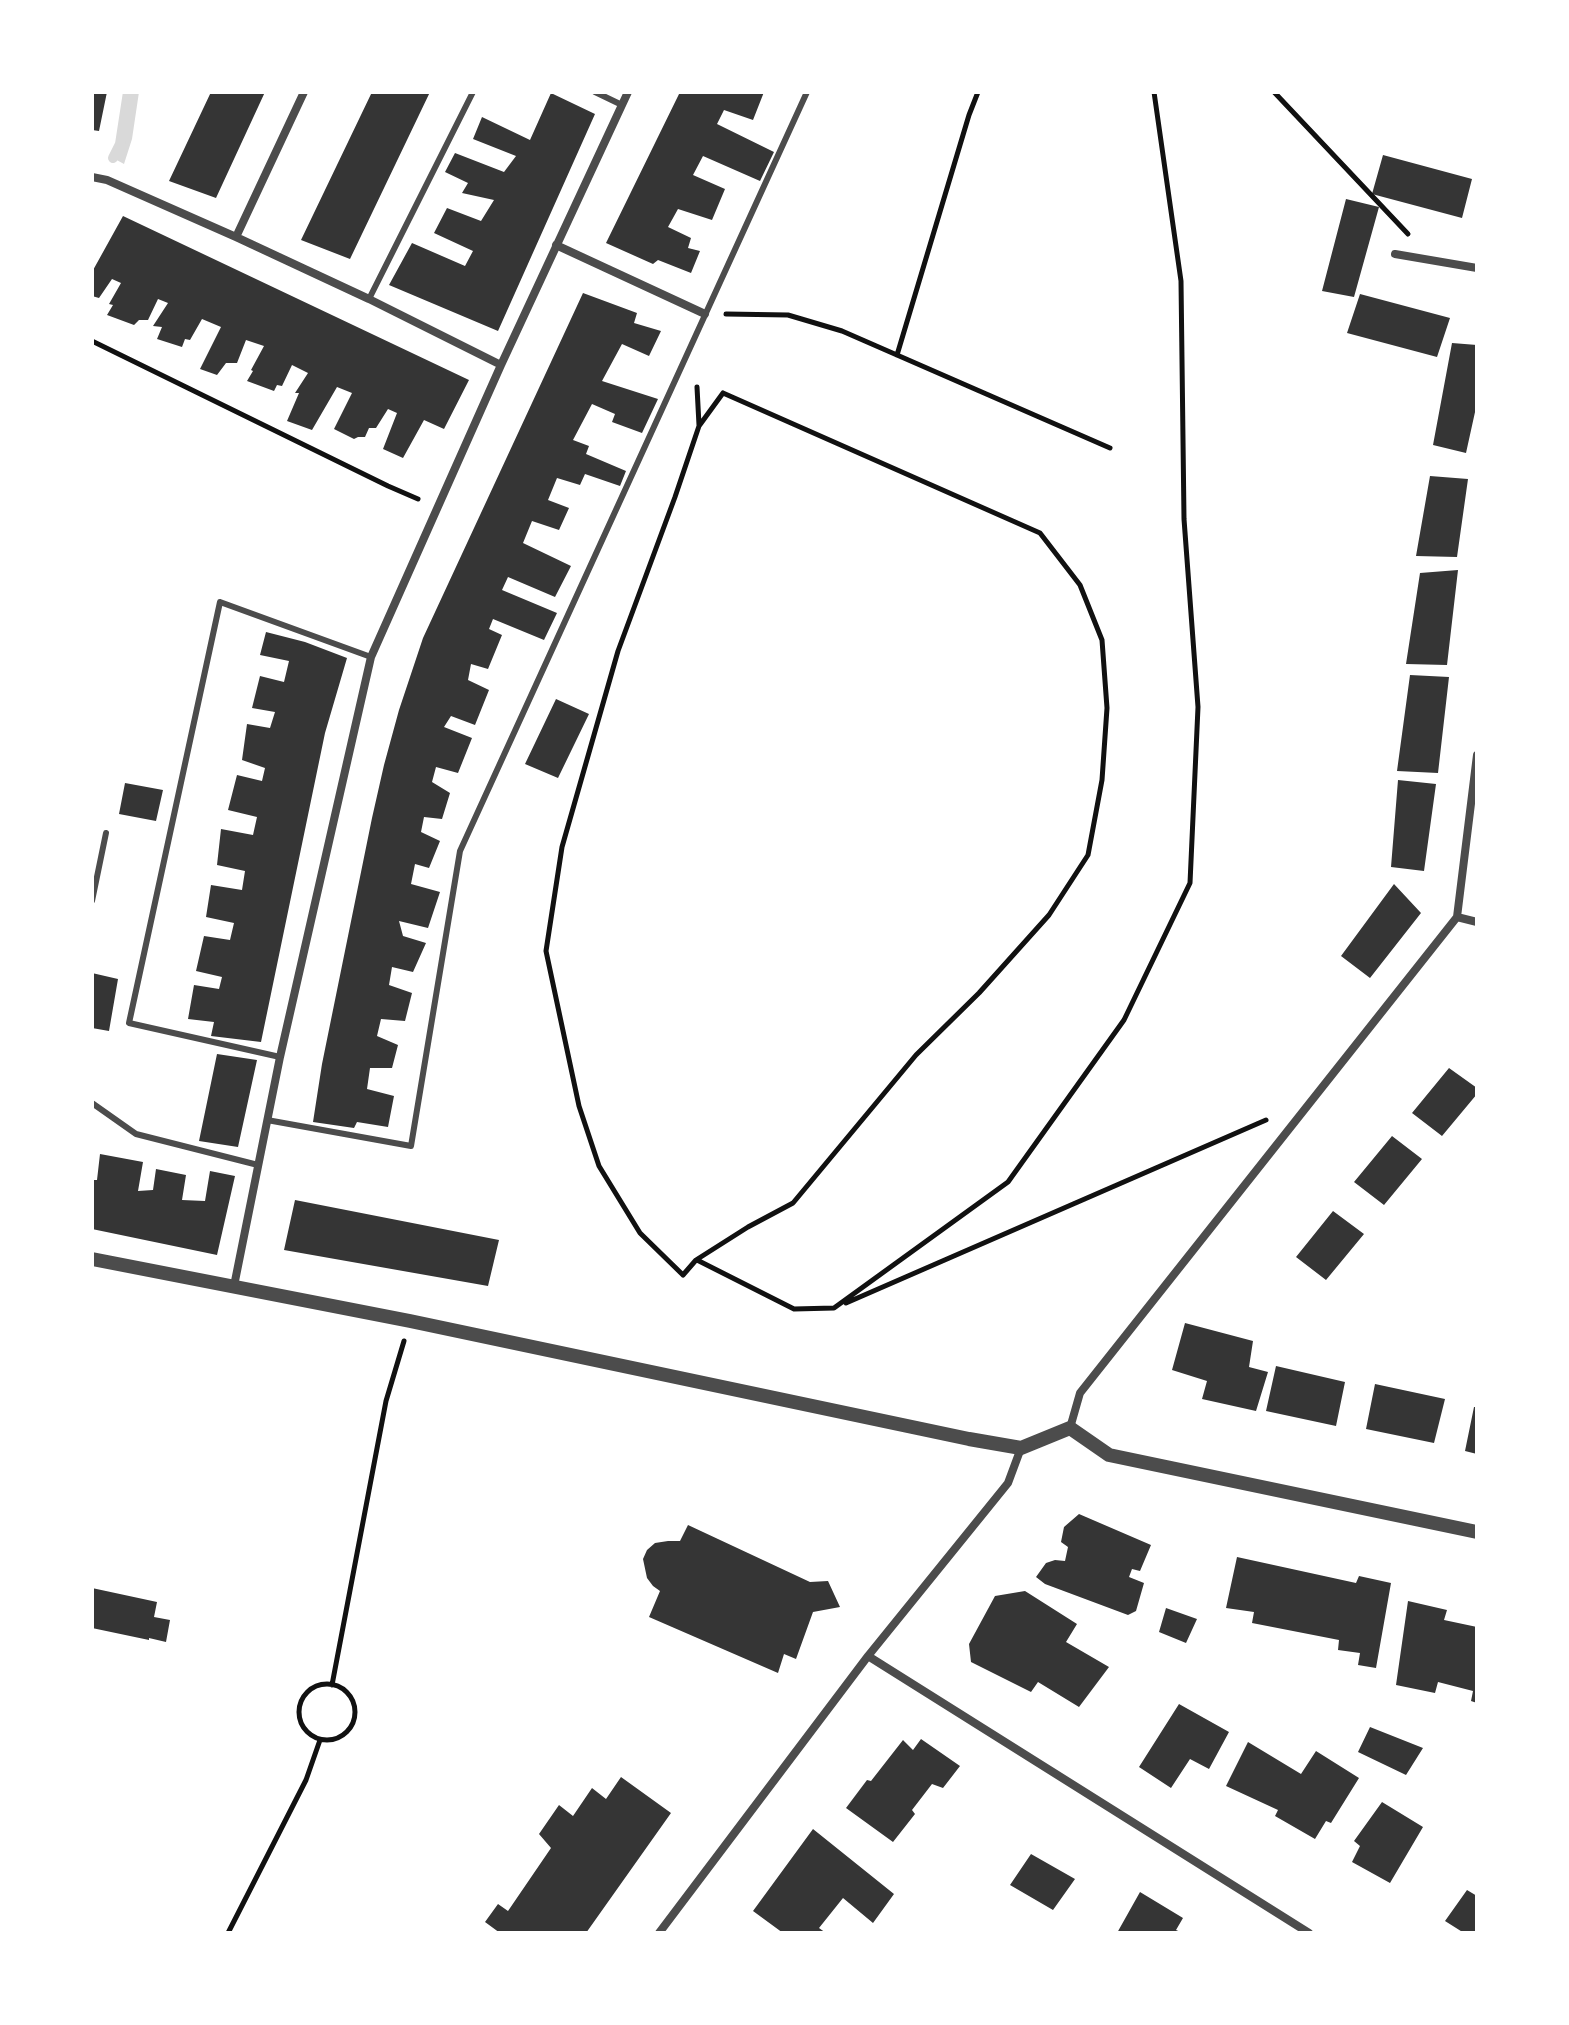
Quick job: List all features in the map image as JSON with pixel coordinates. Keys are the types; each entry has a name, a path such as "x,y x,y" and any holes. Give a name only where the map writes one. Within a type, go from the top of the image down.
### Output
{"street":[{"path":"236,237 304,92"},
{"path":"234,1286 280,1057 371,657 501,365 628,92"},
{"path":"92,177 107,180 236,237 501,365"},
{"path":"556,245 705,314"},
{"path":"1395,254 1477,268"},
{"path":"1070,1428 1080,1393 1457,917 1477,755"},
{"path":"1457,917 1477,922"},
{"path":"92,1259 410,1321 1021,1448 1070,1428"},
{"path":"1070,1428 1109,1455 1477,1532"},
{"path":"659,1933 868,1656 1008,1483 1021,1448"},
{"path":"868,1656 1309,1933"}],"lane":[{"path":"369,299 473,92"},
{"path":"595,92 622,105"},
{"path":"267,1120 411,1146 460,851 807,92"},
{"path":"280,1057 129,1023 220,602 371,657"},
{"path":"92,901 106,833"},
{"path":"92,1103 136,1134 258,1165"}],"path":[{"path":"897,355 978,92"},
{"path":"834,1308 1008,1182 1124,1020 1190,883 1198,707 1184,519 1181,281 1154,92"},
{"path":"1274,92 1433,260"},
{"path":"705,314 788,315 842,331 1110,448"},
{"path":"92,341 437,507"},
{"path":"723,393 1040,533 1080,585 1102,640 1107,708 1102,780 1088,855 1049,915 979,993 916,1055 793,1203 696,1260 683,1275 640,1233 599,1166 579,1106 546,951 562,847 618,651 699,426 723,393"},
{"path":"696,1260 794,1309 834,1308 1268,1119"},
{"path":"332,1685 386,1401 410,1321"},
{"path":"322,1684 341,1687 353,1701 351,1727 337,1739 320,1740 303,1729 299,1721 300,1701 313,1687 322,1684"},
{"path":"228,1933 306,1780 320,1740"}],"shaded area":[{"path":"128,92 139,92 132,139 124,164 113,158 120,144"}],"building":[{"path":"92,92 107,92 99,131 92,130"},
{"path":"211,92 265,92 216,198 169,181"},
{"path":"372,92 430,92 350,259 301,240"},
{"path":"680,92 764,92 753,120 724,110 717,124 774,152 760,181 703,156 693,175 725,189 712,220 678,209 668,227 691,238 688,248 700,251 691,273 658,260 653,264 606,243"},
{"path":"551,93 595,114 498,331 389,285 412,243 465,266 473,251 434,233 447,208 481,221 494,200 462,193 468,183 445,172 455,153 504,172 516,156 473,139 482,117 530,140"},
{"path":"1383,155 1472,179 1462,218 1372,194"},
{"path":"1346,199 1379,207 1354,297 1322,291"},
{"path":"123,216 469,380 444,429 424,420 403,458 383,449 397,413 388,409 376,428 369,428 365,437 354,439 334,429 352,393 337,387 312,430 287,421 299,393 295,393 308,373 292,365 282,386 277,385 274,391 247,381 264,346 246,340 237,363 226,363 217,375 200,369 221,327 202,319 190,340 185,339 182,347 157,339 162,327 153,326 168,303 158,299 148,320 139,320 134,325 107,315 113,305 109,304 121,283 112,279 99,298 92,296 92,272"},
{"path":"583,293 637,313 634,323 661,331 649,356 622,344 602,381 658,399 642,433 612,422 615,414 592,404 573,440 589,446 586,454 626,471 620,486 585,474 580,485 557,478 548,500 569,508 559,530 532,521 523,543 571,566 555,597 508,577 502,590 557,613 544,640 493,619 489,629 502,635 488,669 471,664 468,680 489,690 475,725 451,716 444,727 472,738 458,773 436,767 432,782 450,793 442,819 424,817 421,832 440,841 429,868 415,864 411,884 440,892 428,928 399,921 403,936 426,943 413,972 392,967 389,985 412,993 405,1021 381,1019 377,1036 398,1045 392,1068 370,1068 367,1089 394,1096 388,1127 357,1122 354,1128 313,1122 372,818 399,710 423,638"},
{"path":"1360,294 1450,318 1437,357 1347,333"},
{"path":"1452,343 1477,345 1477,403 1466,453 1433,445"},
{"path":"1430,476 1468,479 1457,557 1416,556"},
{"path":"1458,570 1447,665 1406,664 1420,573"},
{"path":"266,632 347,658 325,733 261,1042 211,1036 214,1022 188,1019 194,985 219,989 222,977 196,971 204,936 230,940 234,923 206,917 211,885 242,890 245,871 217,865 221,829 253,835 257,817 228,810 237,775 262,781 265,768 242,760 247,724 270,728 275,712 252,708 260,676 284,682 289,661 260,655"},
{"path":"1410,675 1449,677 1438,773 1397,771"},
{"path":"556,699 589,714 558,778 525,764"},
{"path":"1398,780 1436,784 1424,871 1391,867"},
{"path":"125,783 163,790 156,821 119,814"},
{"path":"1394,884 1421,913 1370,978 1341,956"},
{"path":"92,973 118,979 109,1031 92,1028"},
{"path":"217,1054 257,1060 238,1147 199,1141"},
{"path":"1449,1068 1477,1088 1477,1094 1442,1136 1412,1113"},
{"path":"1392,1136 1422,1159 1384,1205 1354,1182"},
{"path":"100,1154 143,1162 138,1191 153,1190 156,1169 186,1175 182,1200 205,1201 210,1171 235,1176 217,1255 92,1229 92,1180 97,1180"},
{"path":"295,1200 499,1240 488,1286 284,1250"},
{"path":"1333,1211 1364,1234 1326,1280 1296,1257"},
{"path":"1185,1323 1253,1341 1249,1367 1268,1372 1256,1411 1202,1399 1207,1381 1172,1370"},
{"path":"1276,1366 1345,1382 1336,1426 1266,1411"},
{"path":"1375,1384 1445,1399 1434,1443 1366,1429"},
{"path":"1474,1407 1477,1407 1477,1454 1465,1451"},
{"path":"1079,1514 1151,1545 1140,1571 1132,1569 1129,1577 1144,1583 1136,1611 1128,1615 1045,1584 1036,1577 1046,1563 1065,1561 1068,1547 1061,1542 1064,1527"},
{"path":"688,1525 810,1582 828,1581 840,1607 813,1612 796,1659 784,1654 778,1673 649,1617 660,1591 647,1578 643,1559 655,1543 680,1541"},
{"path":"1237,1557 1356,1583 1359,1576 1391,1583 1376,1668 1358,1665 1360,1653 1338,1650 1339,1640 1252,1623 1254,1612 1226,1608"},
{"path":"92,1588 157,1602 154,1617 170,1620 166,1642 92,1628"},
{"path":"1025,1591 1077,1624 1066,1642 1109,1667 1079,1707 1038,1682 1031,1692 971,1662 969,1644 995,1596"},
{"path":"1408,1601 1447,1610 1444,1620 1477,1627 1477,1703 1471,1701 1473,1691 1438,1682 1435,1693 1396,1685"},
{"path":"1166,1608 1197,1619 1186,1643 1159,1632"},
{"path":"1179,1704 1229,1732 1209,1769 1190,1759 1171,1788 1139,1767"},
{"path":"1370,1727 1423,1748 1406,1775 1358,1752"},
{"path":"921,1739 960,1766 943,1788 932,1784 912,1810 915,1814 893,1842 846,1808 903,1740 913,1750"},
{"path":"1248,1742 1301,1774 1316,1751 1359,1778 1331,1823 1326,1821 1315,1839 1275,1816 1278,1810 1226,1786"},
{"path":"621,1777 671,1813 586,1933 500,1933 485,1922 498,1904 508,1911 551,1848 539,1834 559,1805 573,1816 592,1788 606,1799"},
{"path":"1382,1802 1423,1827 1390,1883 1352,1862 1360,1846 1354,1841"},
{"path":"813,1829 894,1894 873,1923 843,1898 819,1928 826,1933 783,1933 753,1911"},
{"path":"1031,1854 1075,1879 1053,1910 1010,1885"},
{"path":"1467,1890 1477,1896 1477,1933 1464,1933 1445,1921"},
{"path":"1140,1892 1183,1918 1176,1930 1183,1933 1117,1933"}],"waterway":[{"path":"113,158 120,144 128,92"}]}
